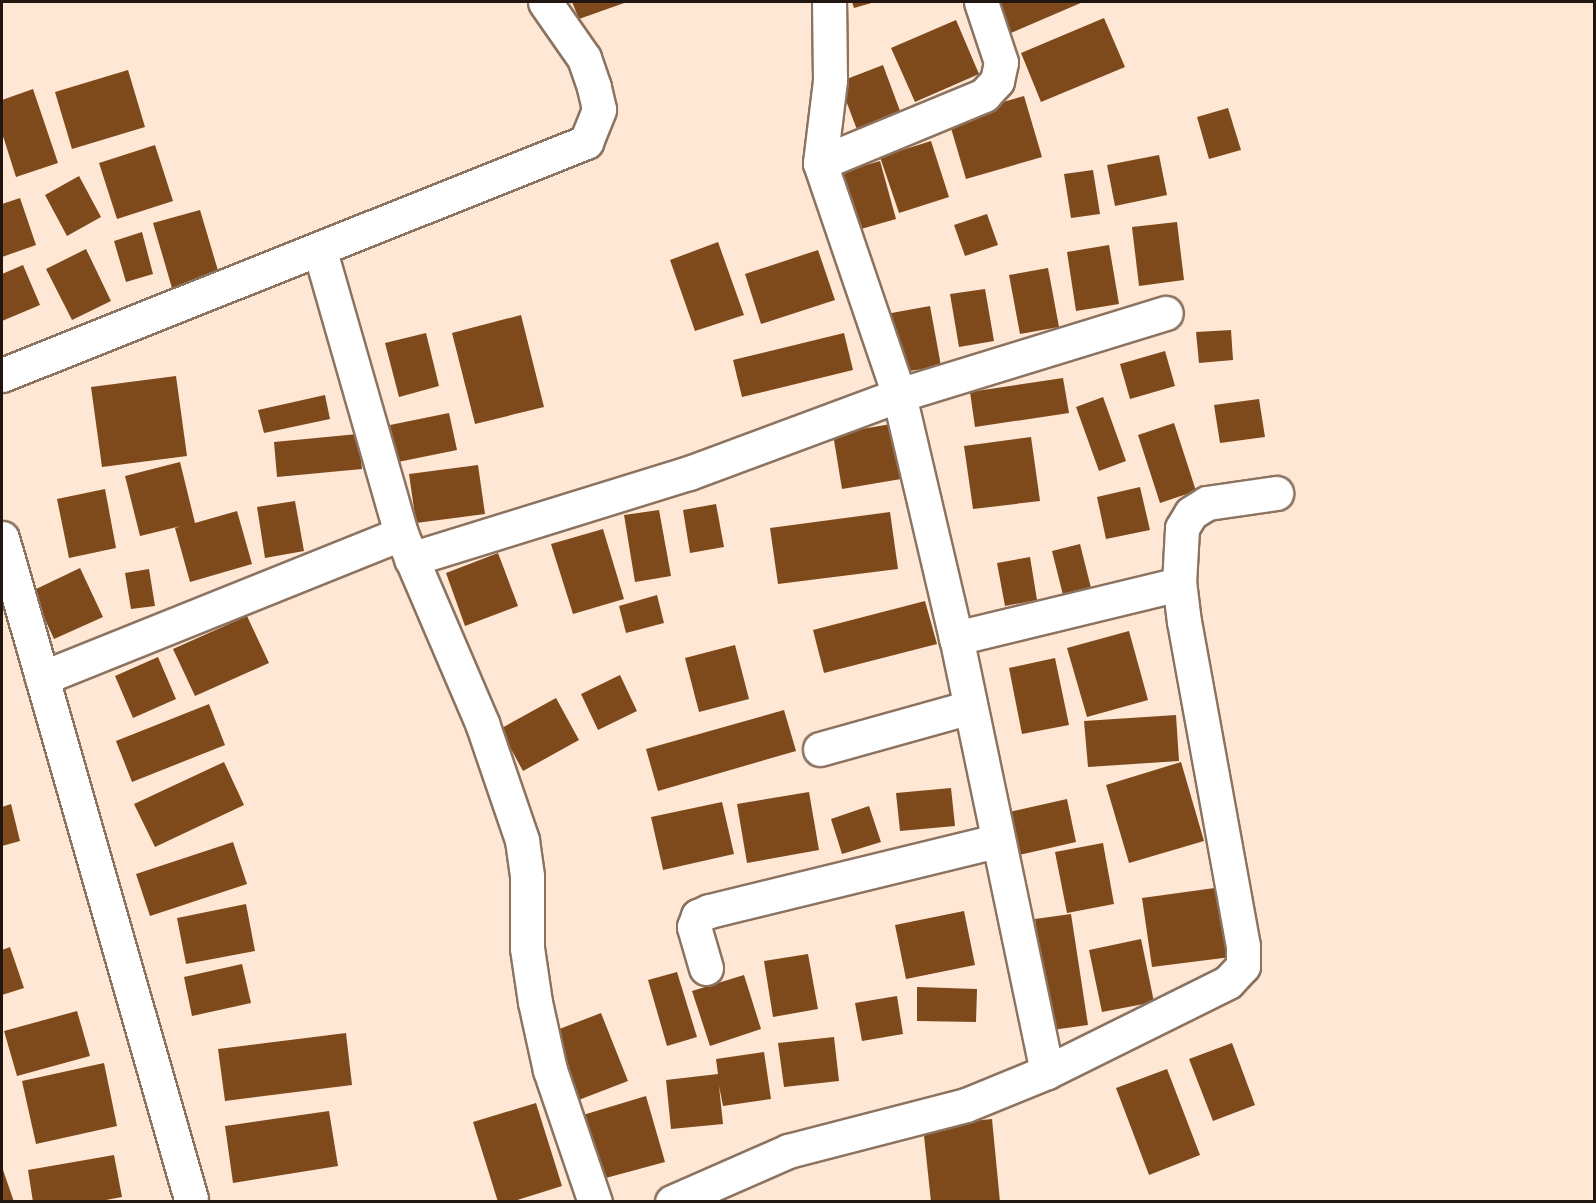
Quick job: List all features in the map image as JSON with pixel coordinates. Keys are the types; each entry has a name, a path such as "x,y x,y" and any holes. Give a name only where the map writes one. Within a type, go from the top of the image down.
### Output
{"street":[{"path":"2,375 320,251 586,142 599,109 594,87 584,58 545,2"},
{"path":"829,2 830,80 820,163 899,395 956,638 1047,1072"},
{"path":"820,163 984,95 997,81 1000,62 981,2"},
{"path":"320,251 406,547 482,723 522,840 527,876 527,948 535,1002 550,1070 595,1202"},
{"path":"42,678 406,547 689,472 899,395 1166,313"},
{"path":"672,1202 788,1151 966,1105 1047,1072 1228,982 1243,966 1243,946 1179,584 1182,528 1191,513 1207,503 1276,493"},
{"path":"2,538 188,1201"},
{"path":"956,638 1179,584"},
{"path":"820,749 970,707"},
{"path":"706,968 694,927 698,916 709,911 997,841"}],"building":[{"path":"572,2 627,2 579,19"},
{"path":"852,2 875,2 854,8"},
{"path":"989,2 1083,2 1004,36"},
{"path":"1104,18 1125,67 1041,102 1021,53"},
{"path":"956,20 979,74 915,102 891,48"},
{"path":"883,65 903,119 859,135 839,82"},
{"path":"128,70 145,127 72,149 55,92"},
{"path":"33,89 58,163 16,177 2,133 2,100"},
{"path":"1024,96 1042,157 966,179 948,118"},
{"path":"1228,108 1241,150 1209,159 1197,117"},
{"path":"931,141 949,197 899,213 880,157"},
{"path":"155,145 173,201 117,219 99,163"},
{"path":"1159,155 1167,195 1115,206 1107,165"},
{"path":"880,161 896,219 854,231 838,173"},
{"path":"1093,170 1100,214 1071,218 1064,174"},
{"path":"79,176 101,217 67,236 45,195"},
{"path":"20,198 36,245 2,257 2,204"},
{"path":"200,210 219,274 172,288 153,223"},
{"path":"987,214 998,245 965,256 954,225"},
{"path":"1177,222 1184,280 1139,286 1132,227"},
{"path":"142,232 153,274 126,282 114,241"},
{"path":"718,242 744,315 695,331 670,260"},
{"path":"1109,245 1119,304 1076,311 1067,252"},
{"path":"86,249 111,301 72,320 46,269"},
{"path":"818,250 835,300 761,324 745,274"},
{"path":"23,265 40,305 2,321 2,274"},
{"path":"1048,268 1059,327 1020,334 1009,275"},
{"path":"985,289 994,341 959,347 950,294"},
{"path":"930,306 941,366 897,373 886,314"},
{"path":"521,315 544,407 475,424 452,333"},
{"path":"1231,330 1233,360 1199,363 1196,332"},
{"path":"426,333 439,386 399,397 385,343"},
{"path":"844,333 853,370 742,397 733,360"},
{"path":"1165,351 1175,386 1130,399 1120,364"},
{"path":"176,376 187,456 102,467 91,387"},
{"path":"1063,378 1069,413 975,427 970,392"},
{"path":"325,395 330,419 264,433 258,410"},
{"path":"1103,397 1126,461 1099,471 1076,407"},
{"path":"1259,399 1265,437 1220,443 1214,405"},
{"path":"449,413 457,450 398,462 390,425"},
{"path":"1174,423 1196,491 1160,503 1138,435"},
{"path":"891,424 901,479 842,489 833,434"},
{"path":"358,434 362,469 277,477 274,442"},
{"path":"1031,437 1040,501 973,509 964,446"},
{"path":"180,462 195,523 237,511 252,564 190,582 175,528 181,526 140,536 125,476"},
{"path":"478,465 485,514 416,523 409,474"},
{"path":"1140,487 1150,530 1106,539 1097,497"},
{"path":"105,489 116,548 69,558 57,499"},
{"path":"295,501 304,551 265,558 257,507"},
{"path":"716,504 724,547 690,553 683,510"},
{"path":"659,510 671,576 635,582 624,515"},
{"path":"890,512 898,569 778,584 770,528"},
{"path":"603,529 624,599 573,614 551,544"},
{"path":"1080,544 1091,588 1063,595 1052,551"},
{"path":"498,553 518,606 465,626 446,573"},
{"path":"1030,557 1037,600 1005,606 997,563"},
{"path":"80,568 103,617 54,639 32,591"},
{"path":"149,569 155,606 131,609 125,573"},
{"path":"657,595 664,623 626,633 619,606"},
{"path":"925,601 937,644 824,673 813,630"},
{"path":"247,616 269,663 195,696 173,649"},
{"path":"1129,631 1148,700 1087,717 1067,648"},
{"path":"735,645 749,699 699,712 685,658"},
{"path":"158,657 176,699 133,718 115,676"},
{"path":"1055,658 1069,725 1022,734 1009,668"},
{"path":"620,675 637,711 598,730 581,694"},
{"path":"556,698 579,740 523,771 500,729"},
{"path":"209,704 225,745 132,782 116,741"},
{"path":"784,710 796,751 658,791 646,749"},
{"path":"1176,715 1179,761 1088,767 1084,721"},
{"path":"224,762 244,805 155,847 134,804"},
{"path":"1181,762 1204,841 1129,863 1106,785"},
{"path":"951,788 955,826 900,831 896,793"},
{"path":"809,792 819,850 747,863 737,804"},
{"path":"1067,799 1076,842 1019,855 1009,812"},
{"path":"722,802 734,854 663,870 651,817"},
{"path":"11,804 20,841 2,846 2,807"},
{"path":"869,806 881,842 842,854 831,819"},
{"path":"233,842 247,884 150,916 136,874"},
{"path":"1103,843 1114,904 1067,913 1055,852"},
{"path":"1222,887 1231,957 1152,967 1142,898"},
{"path":"246,904 255,951 186,964 177,918"},
{"path":"964,911 975,965 906,979 895,925"},
{"path":"1071,914 1088,1025 1052,1030 1035,919"},
{"path":"1141,939 1154,1002 1102,1012 1089,950"},
{"path":"10,947 24,988 2,995 2,950"},
{"path":"808,954 818,1009 773,1017 764,961"},
{"path":"242,964 251,1003 192,1016 184,977"},
{"path":"677,972 697,1037 667,1046 648,980"},
{"path":"744,975 761,1029 710,1046 692,991"},
{"path":"917,987 977,989 976,1022 917,1021"},
{"path":"897,996 903,1034 862,1041 855,1003"},
{"path":"77,1011 90,1056 17,1076 4,1031"},
{"path":"601,1013 628,1081 576,1101 549,1033"},
{"path":"346,1033 352,1085 225,1101 218,1049"},
{"path":"834,1037 839,1081 784,1087 778,1043"},
{"path":"1232,1043 1255,1105 1213,1121 1189,1059"},
{"path":"764,1052 771,1099 723,1106 719,1086 723,1124 671,1129 666,1080 718,1074 716,1059"},
{"path":"104,1063 117,1126 36,1144 22,1081"},
{"path":"1167,1069 1200,1155 1149,1175 1116,1088"},
{"path":"646,1096 665,1162 602,1179 583,1115"},
{"path":"536,1103 562,1186 511,1202 498,1202 473,1122"},
{"path":"329,1111 338,1166 233,1183 225,1126"},
{"path":"992,1119 1000,1202 931,1202 923,1126"},
{"path":"114,1155 122,1197 95,1202 33,1202 28,1170"},
{"path":"2,1167 14,1202 2,1202"}]}
